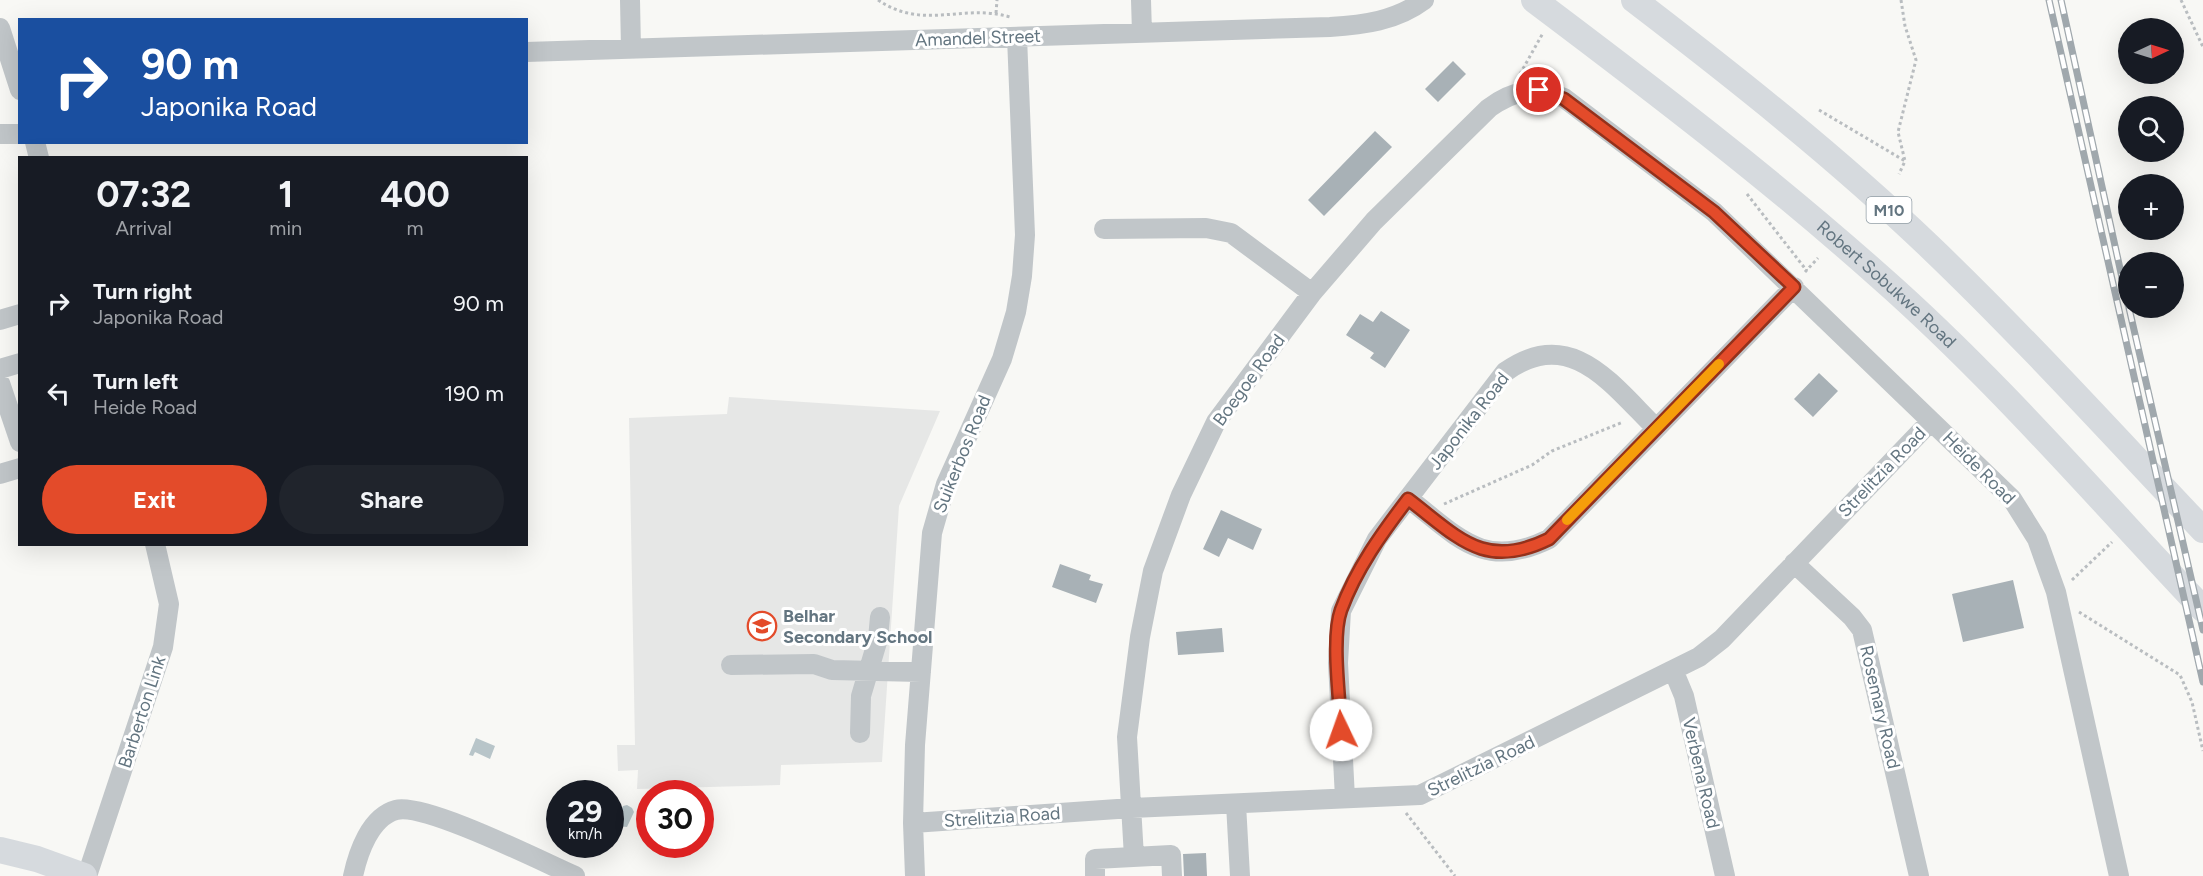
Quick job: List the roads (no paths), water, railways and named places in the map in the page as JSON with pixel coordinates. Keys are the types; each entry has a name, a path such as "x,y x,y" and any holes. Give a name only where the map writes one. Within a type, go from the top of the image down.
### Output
{"main road":[{"name":"Robert Sobukwe Road","path":"1534,0 1689,118 1879,276 1988,381 2117,533 2203,609"},
{"name":"M10","path":"1634,0 1734,76 1928,244 2203,530"},
{"path":"0,850 37,859 86,876"}],"street":[{"path":"630,0 631,49"},
{"path":"1141,0 1142,33"},
{"name":"Amandel Street","path":"528,52 1354,26 1399,15 1424,0"},
{"path":"0,28 11,70 18,86"},
{"name":"Suikerbos Road","path":"915,876 913,823 921,672 932,533 946,484 1002,359 1016,312 1022,276 1024,235 1017,37"},
{"name":"Heide Road","path":"1539,90 1564,99 1704,205 1794,287 2012,499 2026,519 2050,570 2119,876"},
{"name":"Boegoe Road","path":"1134,857 1127,737 1140,637 1153,571 1181,495 1216,422 1312,293 1374,221 1489,108 1517,93 1539,90"},
{"path":"0,134 18,134"},
{"path":"1104,229 1206,228 1231,233 1312,293"},
{"path":"1408,499 1470,545 1502,553 1527,550 1549,539 1794,287"},
{"path":"0,320 18,315"},
{"name":"Japonika Road","path":"1345,798 1338,663 1341,611 1377,539 1505,372 1524,359 1566,354 1600,374 1656,428"},
{"path":"0,369 18,364"},
{"path":"0,383 18,436"},
{"name":"Strelitzia Road","path":"913,823 1132,808 1420,795 1674,672 1699,657 1722,639 1931,421"},
{"path":"0,474 18,469"},
{"name":"Barberton Link","path":"86,876 163,647 169,604 155,546"},
{"name":"Rosemary Road","path":"1794,563 1852,617 1862,630 1918,876"},
{"path":"860,733 861,696 878,639 880,617"},
{"path":"731,665 814,664 832,670 921,672"},
{"name":"Verbena Road","path":"1674,672 1684,696 1725,876"},
{"path":"1236,804 1240,876"},
{"path":"353,876 368,834 383,816 397,809 435,816 575,876"},
{"path":"1095,876 1095,859 1171,855 1172,876"}],"railway":[{"path":"2049,0 2203,682"},
{"path":"2061,0 2118,259"},
{"path":"2131,318 2203,630"}],"place":[{"name":"Belhar Secondary School","path":"762,626"}]}
